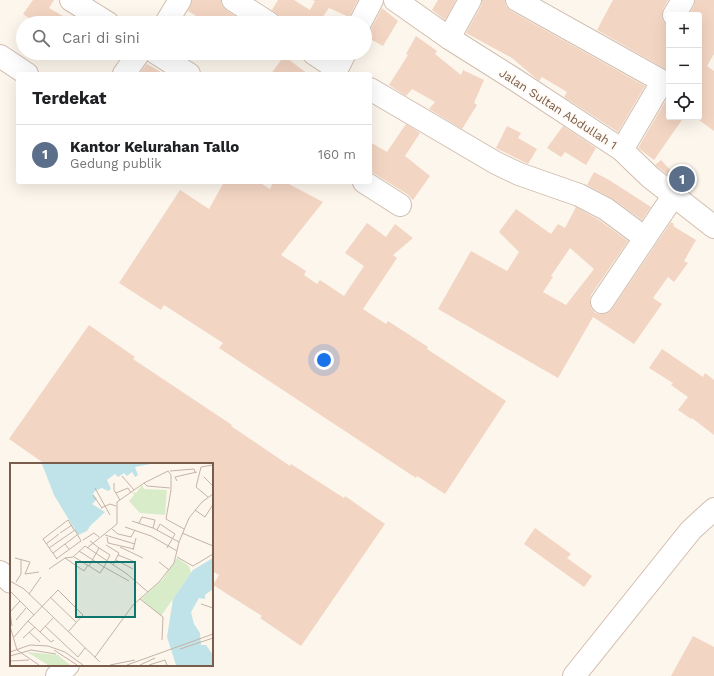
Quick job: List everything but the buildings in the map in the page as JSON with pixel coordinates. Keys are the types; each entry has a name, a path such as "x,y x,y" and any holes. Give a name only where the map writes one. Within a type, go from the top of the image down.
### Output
{"street":[{"path":"71,0 97,16"},
{"path":"170,16 180,0"},
{"path":"233,0 258,16"},
{"path":"364,16 372,0"},
{"name":"Jalan Sultan Abdullah 1","path":"395,0 449,38 622,150 650,177 714,227"},
{"path":"449,38 470,0"},
{"path":"517,0 666,83 622,150"},
{"path":"676,12 683,0"},
{"path":"0,56 24,72"},
{"path":"125,72 134,60"},
{"path":"167,60 186,72"},
{"path":"326,60 340,68"},
{"path":"372,90 496,163 519,174 579,195 606,209 645,238"},
{"path":"367,184 400,205"},
{"path":"602,302 674,195"},
{"path":"574,676 691,530 714,509"},
{"path":"0,572 10,581"},
{"path":"57,676 67,666"}],"place":[{"name":"Kantor Kelurahan Tallo","path":"682,179"}]}
